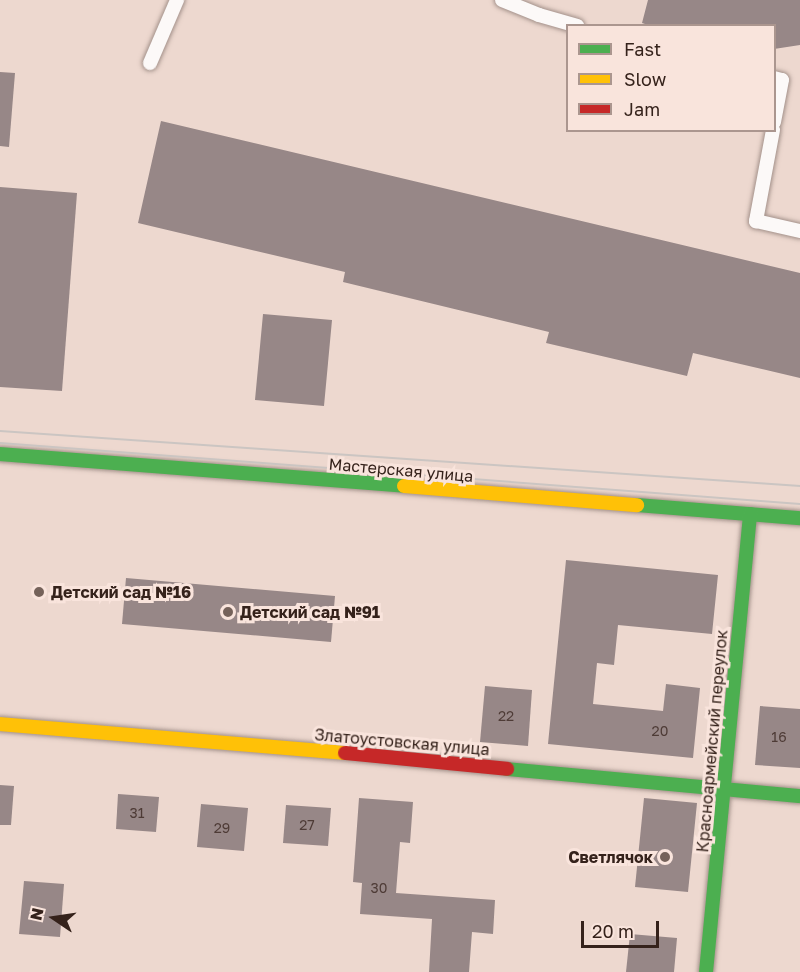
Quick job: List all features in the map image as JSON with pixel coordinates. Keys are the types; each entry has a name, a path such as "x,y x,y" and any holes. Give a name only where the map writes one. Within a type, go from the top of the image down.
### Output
{"street":[{"name":"Мастерская улица","path":"0,454 800,518"},
{"name":"Красноармейский переулок","path":"706,972 750,514"},
{"name":"Златоустовская улица","path":"0,724 800,796"}],"lane":[{"path":"150,63 177,0"},
{"path":"502,0 539,15 570,24"},
{"path":"776,79 782,81 776,112"},
{"path":"773,132 756,221 800,231"}],"building":[{"path":"648,0 800,0 800,45 776,49 776,24 642,23"},
{"path":"0,72 15,73 9,147 0,146"},
{"path":"161,121 800,273 800,378 693,353 687,376 546,343 549,332 343,282 345,272 138,223"},
{"path":"0,187 77,193 62,391 0,387"},
{"path":"263,314 332,320 324,406 255,400"},
{"path":"566,560 718,575 712,634 618,625 614,665 597,663 593,704 663,711 666,684 700,688 693,758 548,744"},
{"path":"126,578 335,596 331,642 122,624"},
{"path":"485,686 532,690 528,746 480,742"},
{"path":"760,706 800,709 800,768 755,765"},
{"path":"0,785 14,786 11,825 0,825"},
{"path":"118,794 159,797 156,832 116,829"},
{"path":"359,798 413,802 410,843 400,842 396,893 495,900 493,934 472,932 469,972 429,972 432,919 360,914 362,883 353,882"},
{"name":"Светлячок","path":"644,798 697,803 688,892 635,887"},
{"path":"201,804 248,808 244,851 197,847"},
{"path":"286,805 331,808 328,846 283,843"},
{"path":"24,881 64,884 60,937 19,934"},
{"path":"630,934 677,938 674,972 626,972"}],"tram line":[{"path":"0,431 800,486"},
{"path":"0,443 800,504"}],"traffic: fast":[{"path":"0,454 404,486"},
{"path":"637,505 800,518"},
{"path":"706,972 750,514"},
{"path":"507,769 800,796"}],"traffic: slow":[{"path":"404,486 637,505"},
{"path":"0,724 345,753"}],"traffic: jam":[{"path":"345,753 507,769"}],"place":[{"name":"Детский сад №16","path":"39,592"},
{"name":"Детский сад №91","path":"228,612"},
{"name":"Светлячок","path":"665,857"}]}
